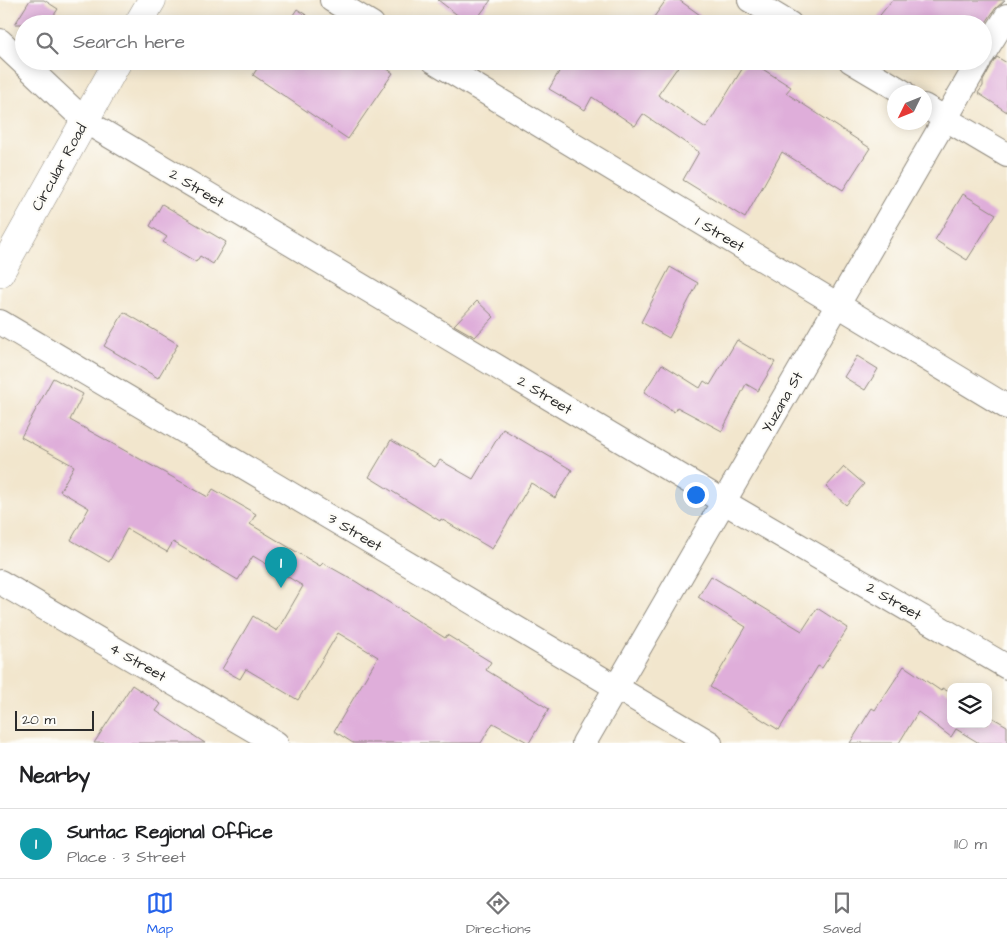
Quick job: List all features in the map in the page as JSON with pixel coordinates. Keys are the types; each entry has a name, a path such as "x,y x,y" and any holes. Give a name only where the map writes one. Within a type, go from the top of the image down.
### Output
{"main road":[{"path":"143,15 152,0"},
{"name":"Circular Road","path":"0,273 113,70"}],"street":[{"path":"332,0 357,15"},
{"path":"750,0 775,15"},
{"path":"992,40 1007,16"},
{"path":"0,41 15,55"},
{"path":"31,70 85,121"},
{"name":"1 Street","path":"449,70 1007,407"},
{"path":"866,70 891,85"},
{"name":"Yuzana St","path":"584,743 974,70"},
{"path":"932,110 1007,155"},
{"name":"2 Street","path":"85,121 724,502 1007,668"},
{"name":"3 Street","path":"0,322 710,743"},
{"name":"4 Street","path":"0,582 276,743"}],"building":[{"path":"30,0 44,0 58,9 54,15 21,15"},
{"path":"438,0 491,0 480,15 457,15"},
{"path":"666,0 679,0 700,15 655,15"},
{"path":"892,0 1005,0 991,15 880,15"},
{"path":"297,9 306,15 293,15"},
{"path":"997,57 1007,63 1007,112 978,93 983,86 983,81 989,70 992,70 992,64"},
{"path":"256,70 389,70 393,73 348,139 253,75"},
{"path":"560,70 676,70 658,95 706,128 741,70 764,70 791,87 786,93 870,148 843,190 782,152 745,218 683,180 699,152 643,114 635,126 592,97 585,110 549,89"},
{"path":"963,194 996,214 967,260 935,240"},
{"path":"162,204 226,242 213,264 200,256 196,262 163,242 167,237 150,226"},
{"path":"670,267 698,283 669,338 641,322"},
{"path":"477,301 494,317 475,337 454,325"},
{"path":"124,312 178,344 158,378 104,346"},
{"path":"737,340 775,362 758,391 746,384 722,431 677,407 674,412 644,392 662,364 700,388 704,381 710,385"},
{"path":"857,356 878,369 865,390 844,377"},
{"path":"53,378 83,394 70,420 208,497 213,489 256,514 250,524 320,566 323,563 355,581 445,638 447,635 491,662 486,670 549,709 529,743 493,723 481,743 353,743 334,731 378,657 338,633 298,700 246,669 240,679 222,669 253,616 277,631 303,586 253,556 238,580 173,542 167,552 127,529 109,562 71,540 89,508 60,491 74,466 21,437"},
{"path":"503,429 572,470 555,498 531,483 492,549 441,519 440,521 369,477 391,440 435,467 440,460 473,479"},
{"path":"844,467 864,484 846,505 826,487"},
{"path":"711,576 802,631 817,608 848,628 822,668 818,666 779,730 710,687 746,627 698,597"},
{"path":"904,666 941,691 942,688 947,691 947,728 992,728 992,717 1007,726 1007,743 979,743 956,729 951,737 918,712 899,743 850,743 872,708 875,710"},
{"path":"132,685 161,704 156,711 205,743 94,743"}],"place":[{"name":"Suntac Regional Office","path":"281,588"}]}
